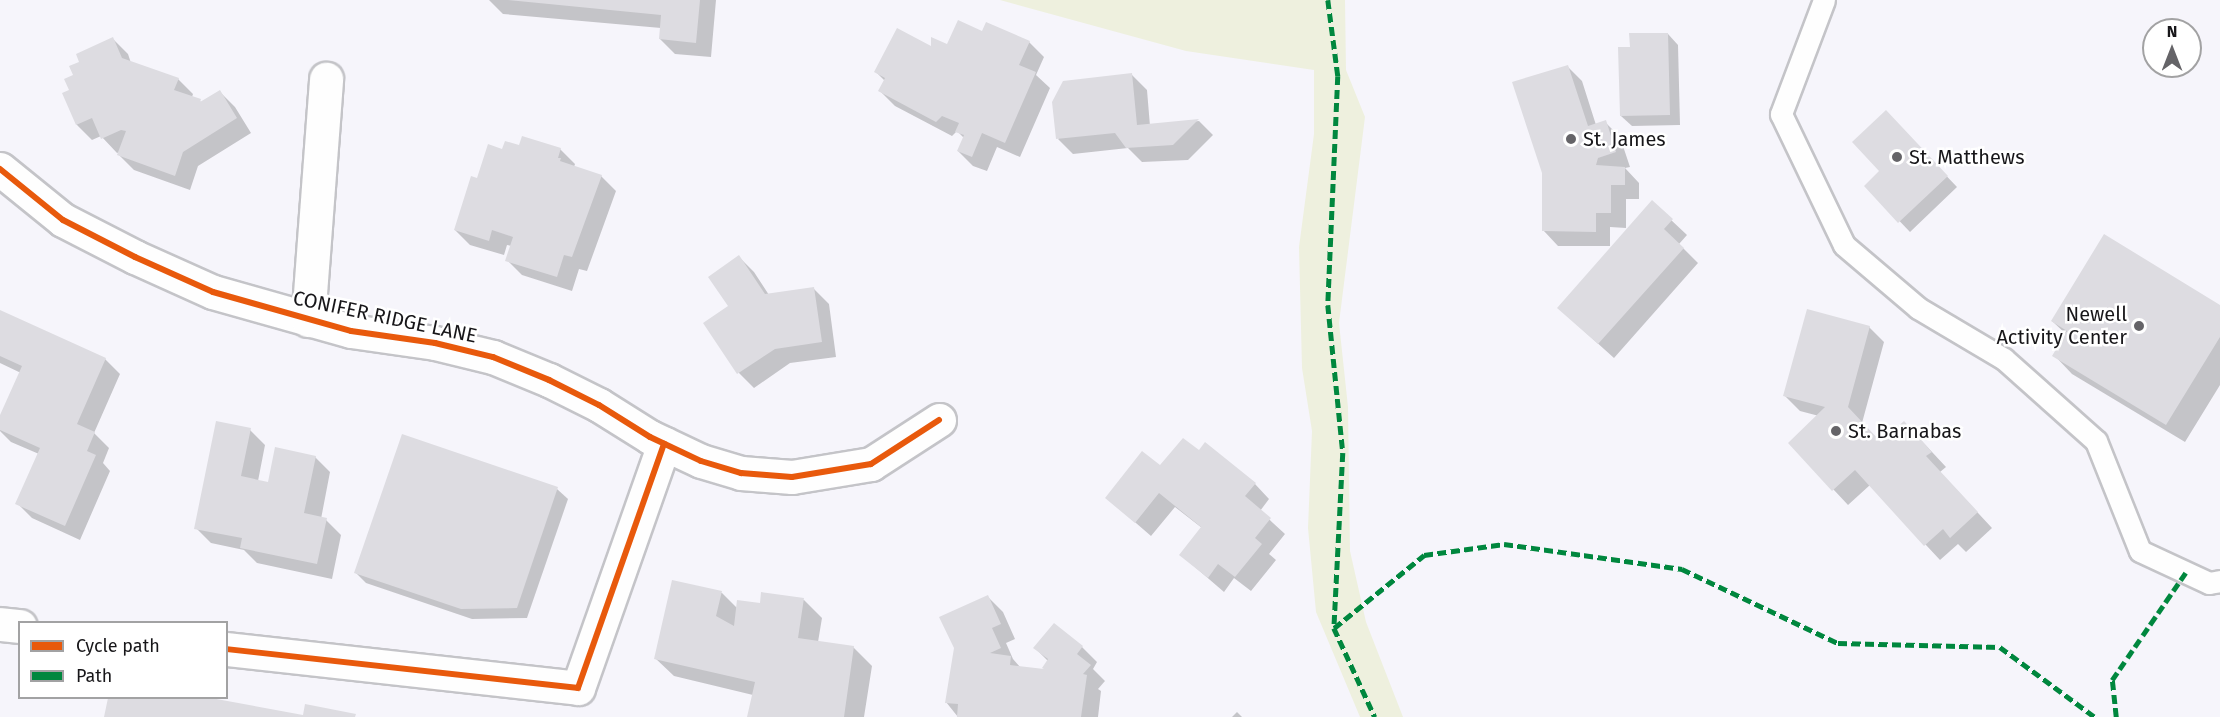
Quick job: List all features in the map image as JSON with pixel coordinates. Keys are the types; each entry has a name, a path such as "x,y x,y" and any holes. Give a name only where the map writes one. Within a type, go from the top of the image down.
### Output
{"street":[{"path":"308,320 326,79"},
{"name":"CONIFER RIDGE LANE","path":"0,170 63,220 135,257 213,292 351,331 435,344 493,357 549,380 664,444 701,461 741,473 792,477 871,464 939,420"},
{"path":"228,649 578,688 664,444"},
{"path":"0,624 18,626"}],"lane":[{"path":"1824,0 1781,114 1844,245 1918,308 2004,359 2096,441 2140,550 2209,583 2220,581"}],"green space":[{"path":"1000,0 1345,0 1346,70 1365,117 1339,323 1348,407 1350,551 1366,622 1403,717 1360,717 1316,612 1308,528 1312,431 1302,368 1299,247 1314,134 1314,70 1186,51"}],"building":[{"path":"508,0 700,0 696,43 659,39 661,15"},
{"path":"958,20 982,31 986,22 1030,41 1019,65 1036,72 1005,143 982,133 972,157 957,151 964,135 955,132 959,123 942,116 936,122 878,91 885,78 874,72 897,28 931,46 931,37 947,44"},
{"path":"1629,33 1668,33 1670,115 1620,116 1618,47 1630,47"},
{"path":"113,37 122,58 179,78 174,90 201,99 200,102 220,90 237,118 183,152 175,176 117,155 126,131 121,130 101,139 92,118 76,125 62,93 69,90 64,79 73,75 69,66 79,62 76,54"},
{"name":"St. James","path":"1568,65 1588,126 1606,120 1616,152 1598,158 1596,165 1625,167 1625,185 1611,185 1611,213 1596,213 1596,232 1542,231 1542,173 1512,82"},
{"path":"1132,73 1137,125 1199,119 1173,145 1126,148 1115,133 1056,139 1052,102 1063,81"},
{"name":"St. Matthews","path":"1886,110 1948,176 1898,223 1864,186 1879,171 1852,142"},
{"path":"522,136 561,148 558,158 561,158 560,161 602,175 572,257 564,255 557,277 505,261 513,237 492,230 489,241 454,230 471,176 477,178 488,144 502,149 505,141 519,145"},
{"path":"1652,200 1673,219 1664,229 1684,248 1598,344 1557,308"},
{"name":"Newell Activity Center","path":"2104,234 2220,305 2220,337 2166,425 2052,356 2067,331 2051,321"},
{"path":"739,255 765,294 814,287 822,342 775,349 737,374 703,323 728,306 708,277"},
{"name":"St. Barnabas","path":"1807,309 1870,326 1848,407 1881,442 1904,421 1932,452 1926,456 1978,512 1950,538 1943,529 1924,546 1855,470 1832,491 1788,443 1825,407 1783,396"},
{"path":"0,310 106,358 77,424 95,432 87,451 96,455 65,526 15,504 40,448 0,430 0,415 22,366 0,356"},
{"path":"216,421 251,428 241,476 268,482 275,447 316,456 304,513 327,518 317,564 240,548 242,538 194,529"},
{"path":"402,434 558,487 517,608 461,609 354,573"},
{"path":"1183,438 1199,450 1205,442 1256,483 1245,496 1271,518 1255,538 1262,544 1235,577 1218,564 1208,578 1179,555 1201,527 1159,493 1135,523 1105,498 1142,451 1160,465"},
{"path":"672,580 722,591 716,616 734,626 737,600 760,603 761,592 804,598 798,638 854,646 844,717 747,717 755,682 654,659"},
{"path":"988,595 1001,624 992,628 1001,648 990,653 1011,656 1010,665 1044,669 1042,668 1048,659 1033,648 1054,623 1083,646 1077,654 1091,665 1083,674 1087,675 1081,717 957,717 958,704 945,703 954,648 939,617"},
{"path":"108,699 216,699 303,715 305,704 356,714 355,717 104,717"}],"marked path":[{"path":"1328,0 1338,76 1328,305 1343,453 1334,628 1375,717"},
{"path":"1334,628 1424,555 1504,544 1682,569 1838,643 2000,647 2095,717"},
{"path":"2116,717 2112,680 2186,572"}],"cycle path":[{"path":"0,169 63,220 135,257 213,292 351,331 435,343 493,357 549,380 599,405 650,437 701,461 741,473 792,477 871,464 939,420"},
{"path":"228,649 578,688 664,444"}],"place":[{"name":"St. James","path":"1571,139"},
{"name":"St. Matthews","path":"1897,157"},
{"name":"Newell Activity Center","path":"2139,326"},
{"name":"St. Barnabas","path":"1836,431"}]}
